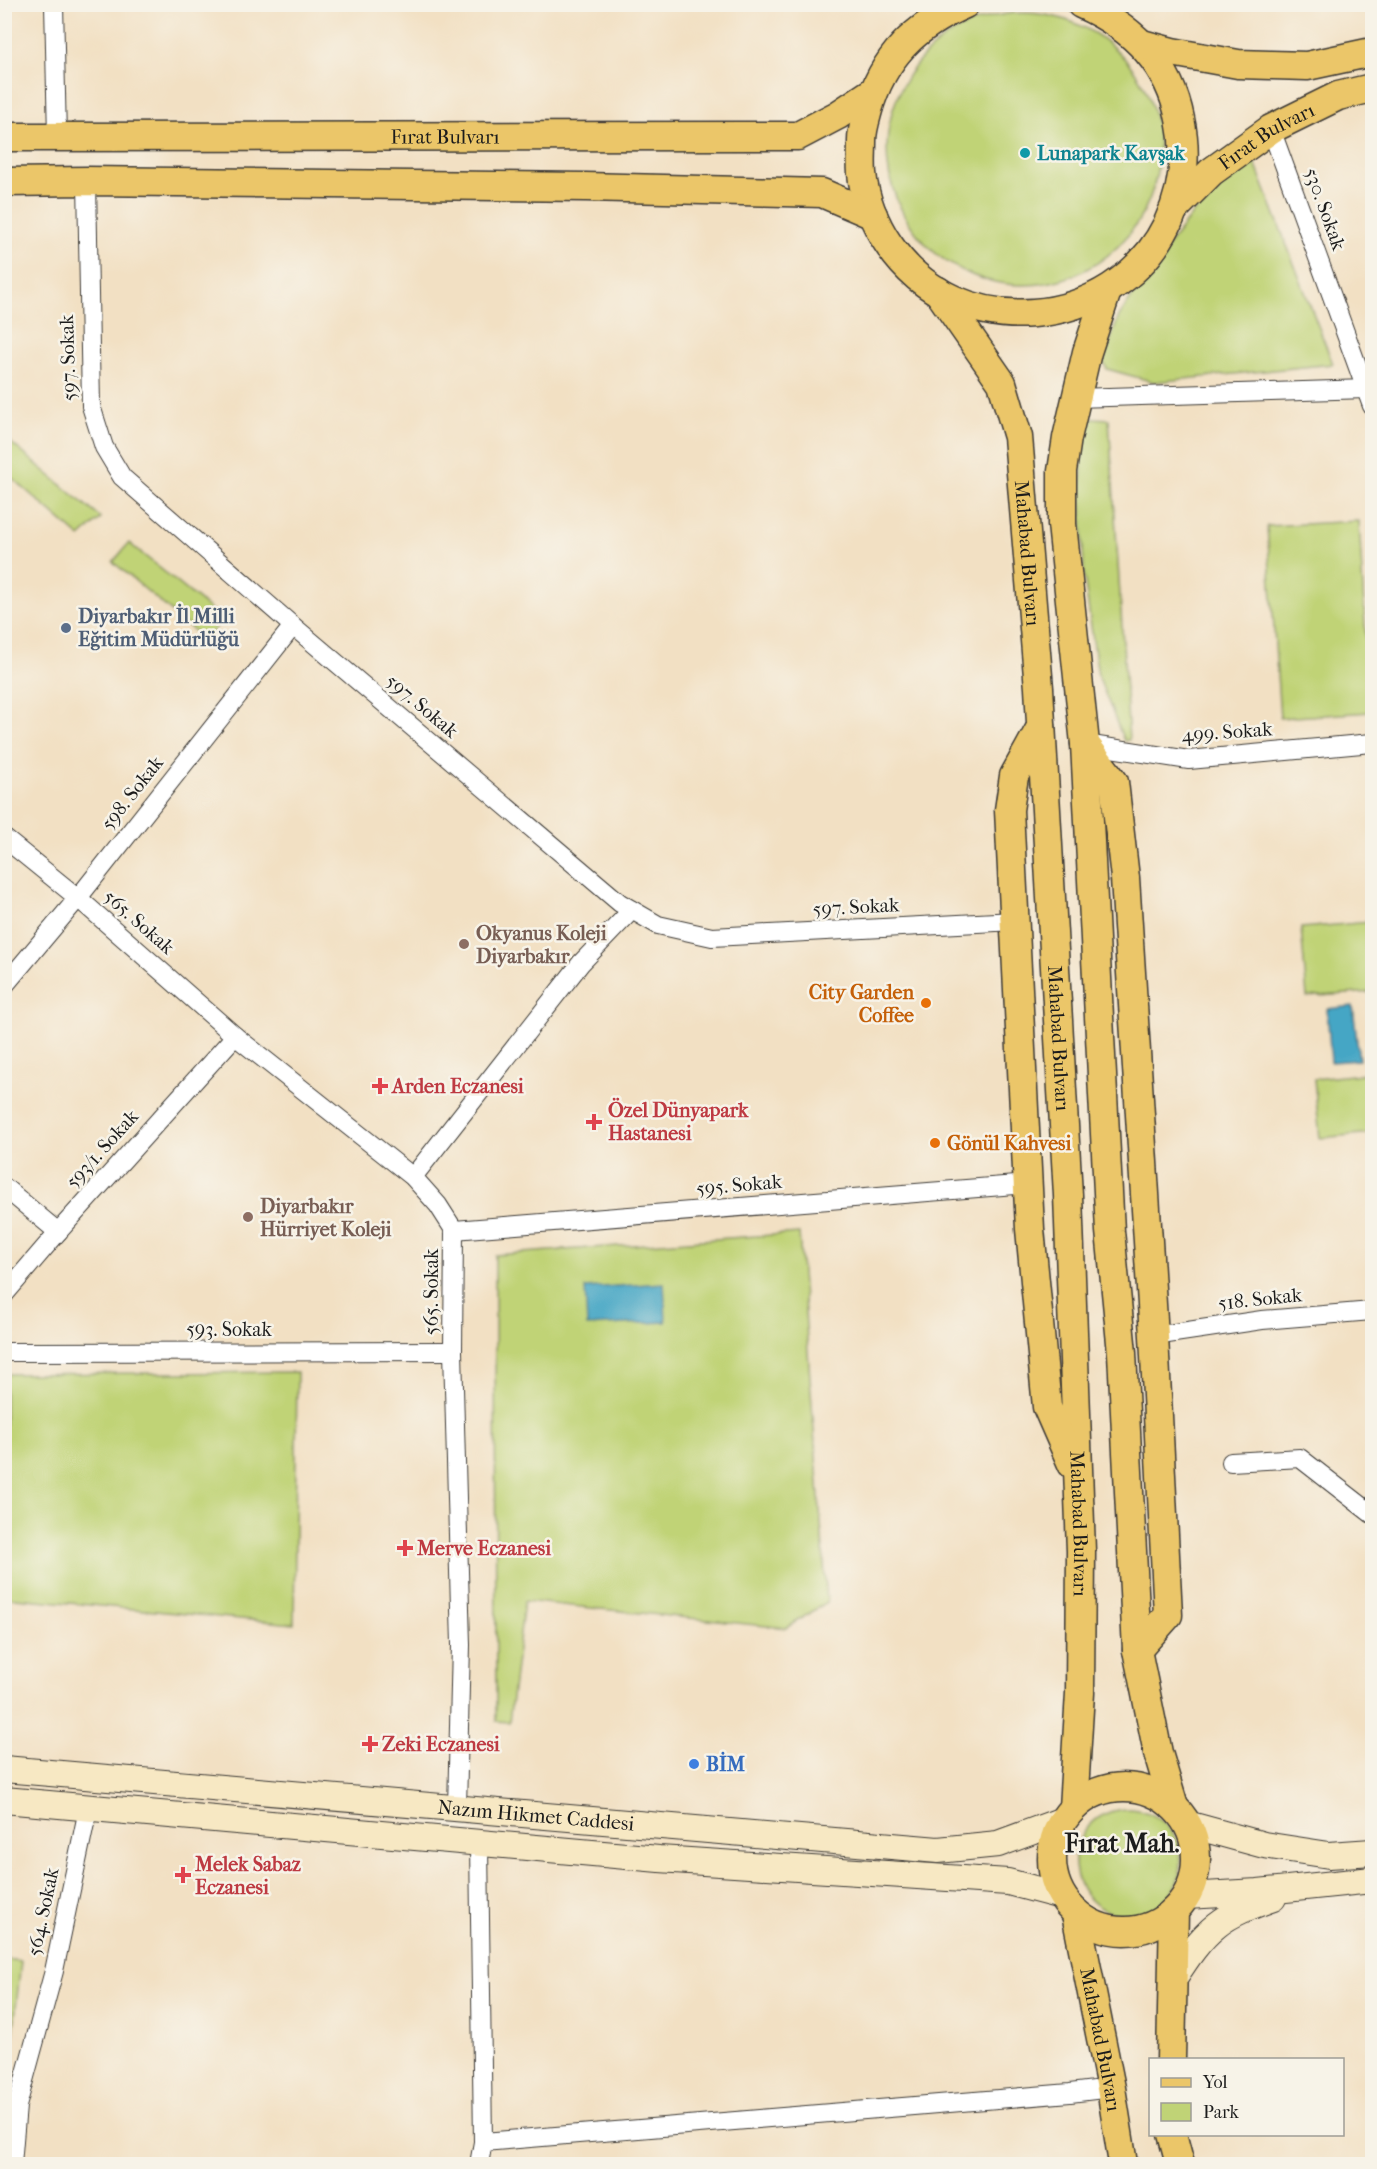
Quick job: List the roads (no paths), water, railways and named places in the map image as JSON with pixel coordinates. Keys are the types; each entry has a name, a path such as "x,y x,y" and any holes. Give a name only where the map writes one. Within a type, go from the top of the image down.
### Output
{"main road":[{"path":"949,8 901,48 886,68 874,91 862,132 862,174 873,215 889,245 911,271 938,291 979,309 1023,315 1066,309 1107,291 1136,269 1159,241 1175,208 1184,174 1184,139 1177,105 1163,72 1142,44 1095,8"},
{"path":"1142,44 1238,64 1307,66 1372,52"},
{"path":"1335,61 1315,72 1314,81 1317,88 1338,96"},
{"name":"Fırat Bulvarı","path":"1175,208 1211,172 1271,129 1338,96 1372,88"},
{"name":"Fırat Bulvarı","path":"4,137 798,136 838,115 874,91"},
{"path":"4,182 586,187 822,193 873,215"},
{"name":"Mahabad Bulvarı","path":"938,291 1002,383 1018,437 1041,727 1068,1195 1081,1551 1080,1693 1068,1814"},
{"name":"Mahabad Bulvarı","path":"1107,291 1087,352 1076,398 1062,471 1062,524 1085,744 1109,1208 1122,1353 1137,1650 1158,1753 1181,1815"},
{"path":"1041,727 1014,776 1009,810 1030,1229 1047,1407 1078,1477"},
{"path":"1085,744 1114,782 1125,878 1154,1336 1168,1616 1137,1650"},
{"name":"Nazım Hikmet Caddesi","path":"4,1769 938,1850 998,1844 1068,1814"},
{"path":"1181,1815 1194,1841 1196,1860 1194,1879 1180,1904 1157,1924 1136,1930 1115,1931 1094,1925 1069,1905 1053,1877 1051,1858 1054,1838 1068,1814 1091,1795 1112,1788 1134,1788 1156,1794 1181,1815 1264,1845 1329,1855 1372,1852"},
{"name":"Nazım Hikmet Caddesi","path":"4,1800 671,1860 1008,1882 1069,1905"},
{"path":"1180,1904 1372,1880"},
{"path":"1172,1981 1192,1951 1217,1924 1245,1908 1304,1887"},
{"path":"1171,2058 1172,1981 1180,1904"},
{"name":"Mahabad Bulvarı","path":"1069,1905 1111,2088 1123,2164"},
{"path":"1172,2136 1174,2164"},
{"path":"1173,2136 1180,2164"}],"street":[{"path":"54,4 57,137"},
{"name":"530. Sokak","path":"1271,129 1370,398"},
{"name":"597. Sokak","path":"87,181 91,406 104,447 122,477 293,626 620,903 658,925 712,937 1016,921"},
{"path":"1076,398 1370,398"},
{"name":"598. Sokak","path":"4,986 78,898 293,626"},
{"name":"499. Sokak","path":"1085,744 1189,760 1372,742"},
{"name":"565. Sokak","path":"4,838 78,898 235,1036 413,1177 438,1205 454,1230 453,1351 461,1646 456,1808"},
{"path":"413,1177 581,963 632,910"},
{"name":"593/1. Sokak","path":"4,1295 235,1036"},
{"name":"595. Sokak","path":"454,1230 1028,1184"},
{"path":"4,1187 58,1232"},
{"name":"518. Sokak","path":"1154,1336 1262,1320 1372,1311"},
{"name":"593. Sokak","path":"4,1352 453,1351"},
{"path":"1231,1462 1300,1458 1372,1514"},
{"name":"564. Sokak","path":"12,2164 11,2105 54,1971 88,1809"},
{"path":"479,1844 483,2142 479,2164"},
{"path":"483,2142 1111,2088"}],"water":[{"path":"1353,1006 1359,1060 1331,1062 1327,1009"},
{"path":"664,1283 666,1322 587,1326 585,1288"}],"place":[{"name":"Lunapark Kavşak","path":"1025,153"},
{"name":"Diyarbakır İl Milli Eğitim Müdürlüğü","path":"66,628"},
{"name":"Okyanus Koleji Diyarbakır","path":"464,944"},
{"name":"City Garden Coffee","path":"926,1003"},
{"name":"Arden Eczanesi","path":"380,1086"},
{"name":"Özel Dünyapark Hastanesi","path":"594,1122"},
{"name":"Gönül Kahvesi","path":"935,1143"},
{"name":"Diyarbakır Hürriyet Koleji","path":"248,1217"},
{"name":"Merve Eczanesi","path":"405,1548"},
{"name":"Zeki Eczanesi","path":"370,1744"},
{"name":"BİM","path":"694,1764"},
{"name":"Melek Sabaz Eczanesi","path":"183,1875"}],"district":[{"name":"Fırat Mah.","path":"1122,1843"}]}
